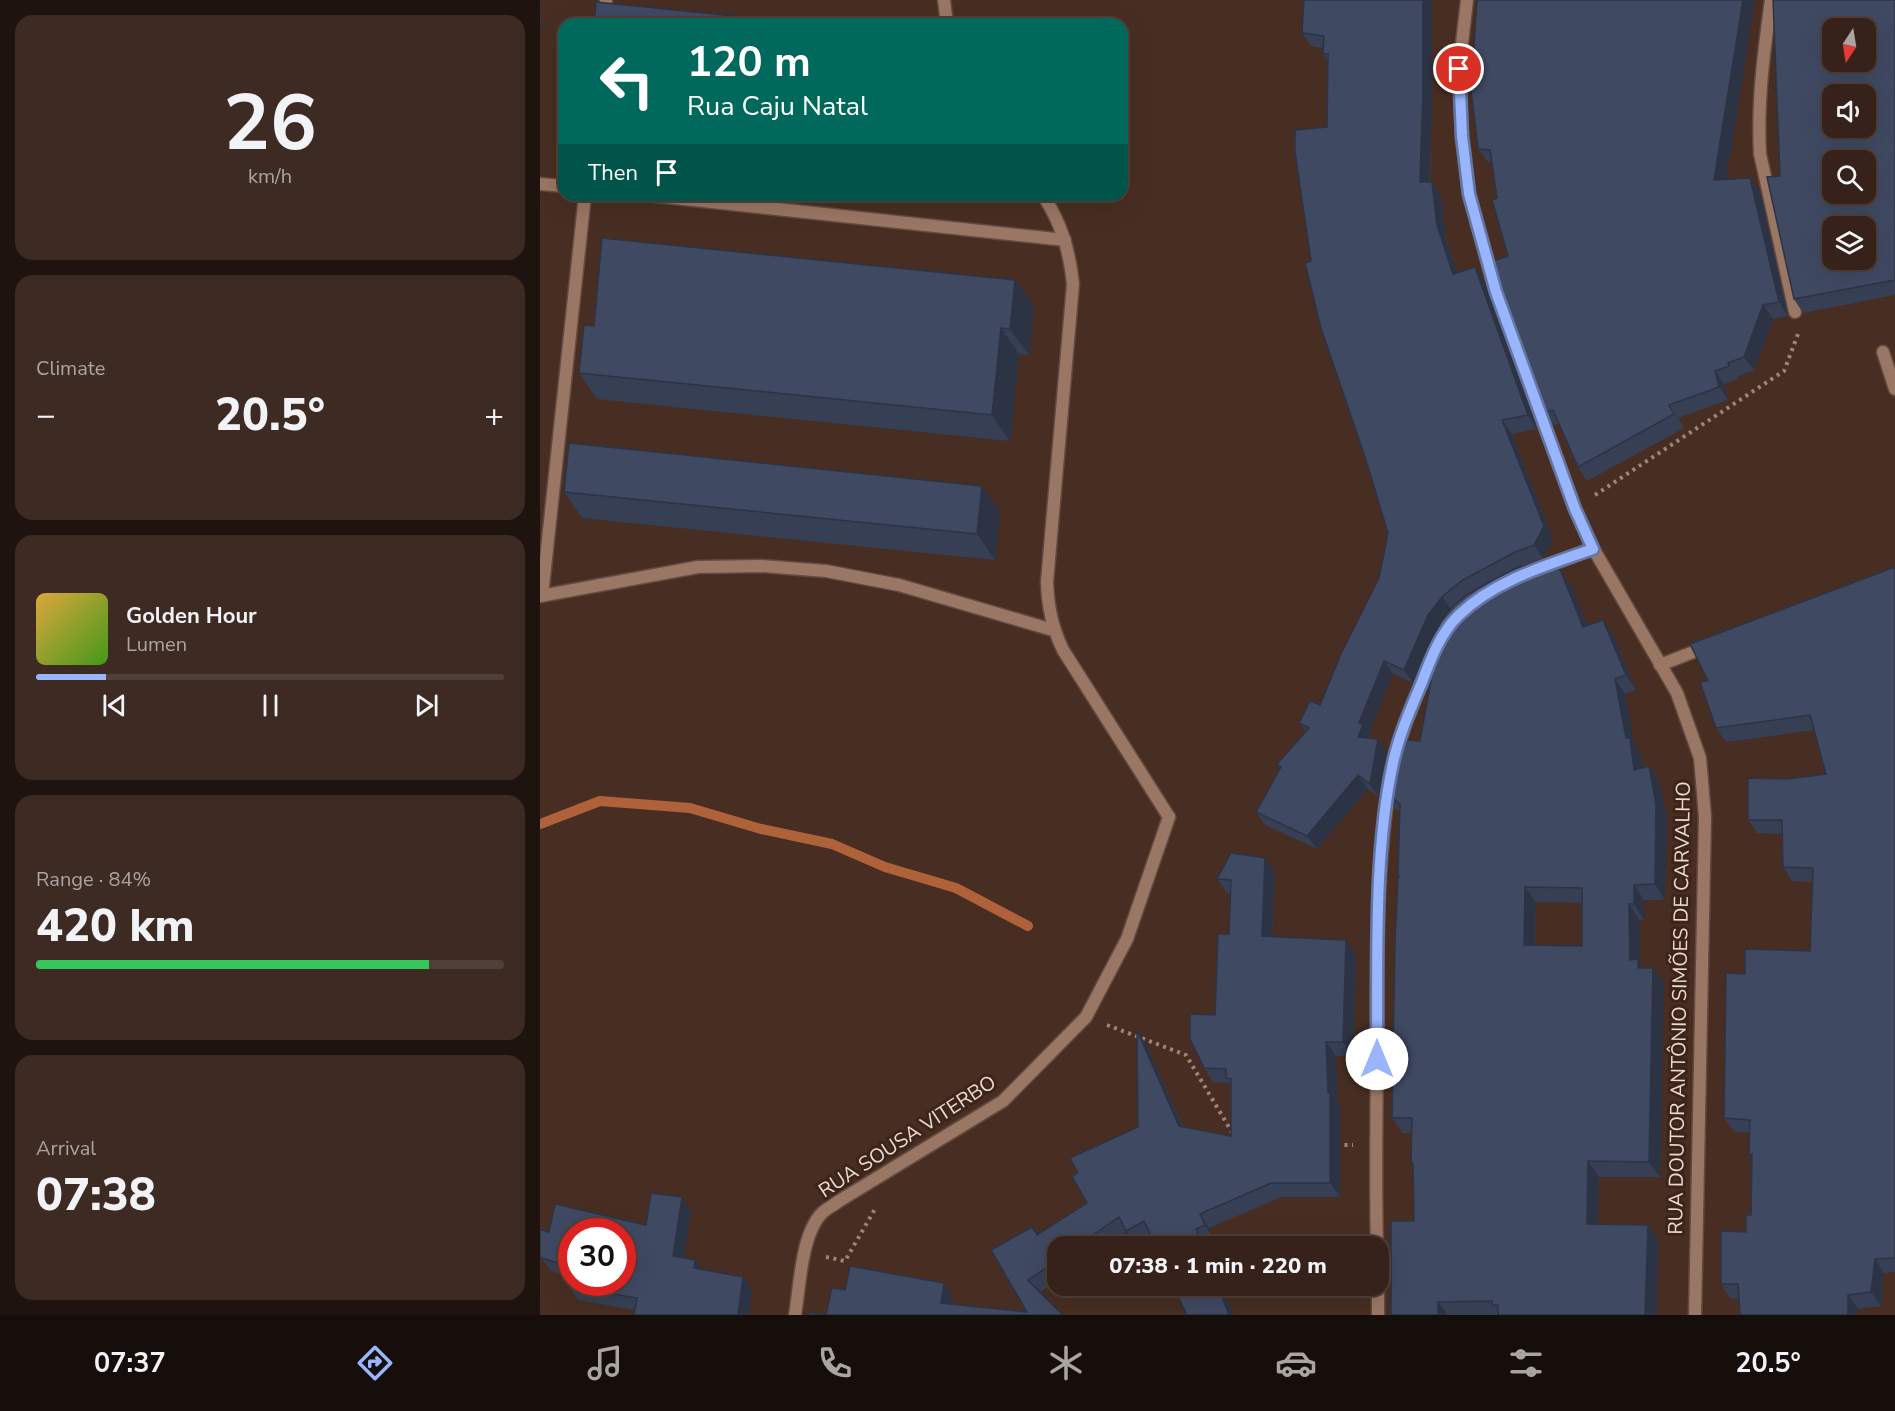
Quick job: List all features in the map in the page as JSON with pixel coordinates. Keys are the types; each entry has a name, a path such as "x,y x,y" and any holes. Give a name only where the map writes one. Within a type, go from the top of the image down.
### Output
{"street":[{"path":"604,18 606,0"},
{"path":"944,0 946,18"},
{"name":"RUA DOUTOR ANTÔNIO SIMÕES DE CARVALHO","path":"1467,0 1459,69 1462,136 1469,194 1496,292 1575,509 1593,549 1677,693 1700,758 1705,816 1695,1315"},
{"path":"1771,0 1761,82 1758,131 1760,154 1795,312"},
{"path":"540,184 558,186"},
{"path":"584,201 541,596 698,567 761,566 826,571 899,585 1053,630 1048,606 1047,582 1073,284 1070,256 1062,229 1046,201"},
{"path":"703,201 1065,240"},
{"path":"1883,352 1895,389"},
{"path":"1504,585 1528,573 1593,549"},
{"name":"RUA SOUSA VITERBO","path":"795,1315 804,1253 811,1231 822,1213 1003,1101 1086,1017 1127,939 1169,817 1063,650 1053,630"},
{"path":"1660,665 1714,644"},
{"path":"1377,1236 1375,1145 1379,903 1386,809 1392,768 1405,725 1432,658"},
{"path":"1378,1296 1378,1315"}],"path":[{"path":"1575,509 1784,371 1798,335 1795,312"},
{"path":"1086,1017 1186,1055 1238,1144"},
{"path":"1329,1145 1375,1145"}],"building":[{"path":"1304,0 1423,0 1420,182 1432,182 1437,225 1453,274 1475,267 1528,415 1502,420 1544,526 1534,545 1515,552 1461,581 1442,597 1428,615 1404,670 1384,661 1359,723 1363,725 1358,737 1378,739 1370,784 1358,775 1307,836 1256,812 1281,767 1277,764 1309,728 1299,723 1310,701 1320,705 1341,654 1379,578 1388,533 1321,328 1305,263 1311,261 1295,152 1295,130 1327,127 1328,54 1323,54 1324,36 1302,33"},
{"path":"1477,0 1743,0 1714,180 1750,178 1779,302 1763,305 1744,357 1715,371 1719,387 1669,405 1674,414 1578,467 1553,410 1544,412 1491,262 1508,256 1492,200 1497,198 1490,150 1478,149 1471,90"},
{"path":"1773,0 1895,0 1895,280 1794,299 1767,177 1780,176"},
{"path":"596,2 755,18 595,18"},
{"path":"602,238 1015,280 1010,329 1001,328 992,415 579,373 584,325 594,326"},
{"path":"569,443 982,486 977,534 564,492"},
{"path":"1520,566 1516,573 1560,569 1583,627 1603,620 1626,675 1615,679 1626,738 1630,738 1634,770 1649,766 1656,804 1655,884 1634,885 1634,904 1629,904 1630,960 1638,959 1638,968 1653,968 1649,1162 1588,1161 1587,1224 1648,1225 1645,1315 1498,1315 1498,1305 1492,1305 1492,1301 1438,1302 1438,1315 1391,1315 1391,1221 1414,1221 1413,1163 1411,1163 1412,1118 1392,1118 1395,940 1398,877 1400,877 1398,876 1400,804 1384,792 1390,749 1394,739 1420,741 1431,681 1417,675 1441,621 1453,606 1468,594","holes":["1525,887 1582,888 1582,946 1524,945"]},
{"path":"1895,567 1895,1258 1875,1259 1871,1292 1848,1295 1848,1315 1740,1315 1738,1284 1721,1284 1721,1231 1746,1232 1746,1215 1751,1215 1752,1154 1749,1154 1750,1120 1724,1118 1726,973 1745,974 1745,949 1810,951 1813,868 1783,867 1782,820 1748,820 1748,778 1787,779 1826,774 1810,715 1716,728 1700,682 1708,681 1690,644"},
{"path":"1231,853 1265,858 1262,936 1346,940 1343,1042 1326,1042 1328,1093 1330,1093 1330,1183 1271,1183 1200,1214 1205,1225 1196,1229 1199,1236 1151,1236 1144,1221 1126,1231 1119,1217 1091,1236 1047,1236 1047,1267 1028,1280 1063,1315 826,1315 832,1288 845,1290 850,1266 944,1283 941,1303 1027,1312 991,1250 1032,1227 1037,1235 1087,1203 1072,1176 1078,1173 1070,1158 1138,1127 1137,1030 1179,1126 1231,1136 1231,1079 1226,1078 1226,1069 1204,1068 1190,1039 1190,1014 1215,1015 1218,934 1229,934 1231,880 1217,879"},
{"path":"651,1193 682,1197 673,1256 695,1260 694,1268 743,1277 738,1315 634,1315 637,1298 625,1296 636,1296 636,1223 646,1225"},
{"path":"555,1204 616,1218 558,1218 558,1263 540,1256 540,1229 549,1232"},
{"path":"1178,1296 1222,1296 1229,1315 1187,1315"},
{"path":"809,1312 826,1315 808,1315"}],"waterway":[{"path":"540,824 600,801 690,808 761,829 832,844 885,867 956,888 1028,926"}],"route":[{"path":"1377,1059 1379,903 1386,809 1393,762 1432,658 1445,632 1474,602 1528,573 1593,549 1575,509 1496,292 1469,194 1462,136 1459,69"}]}
